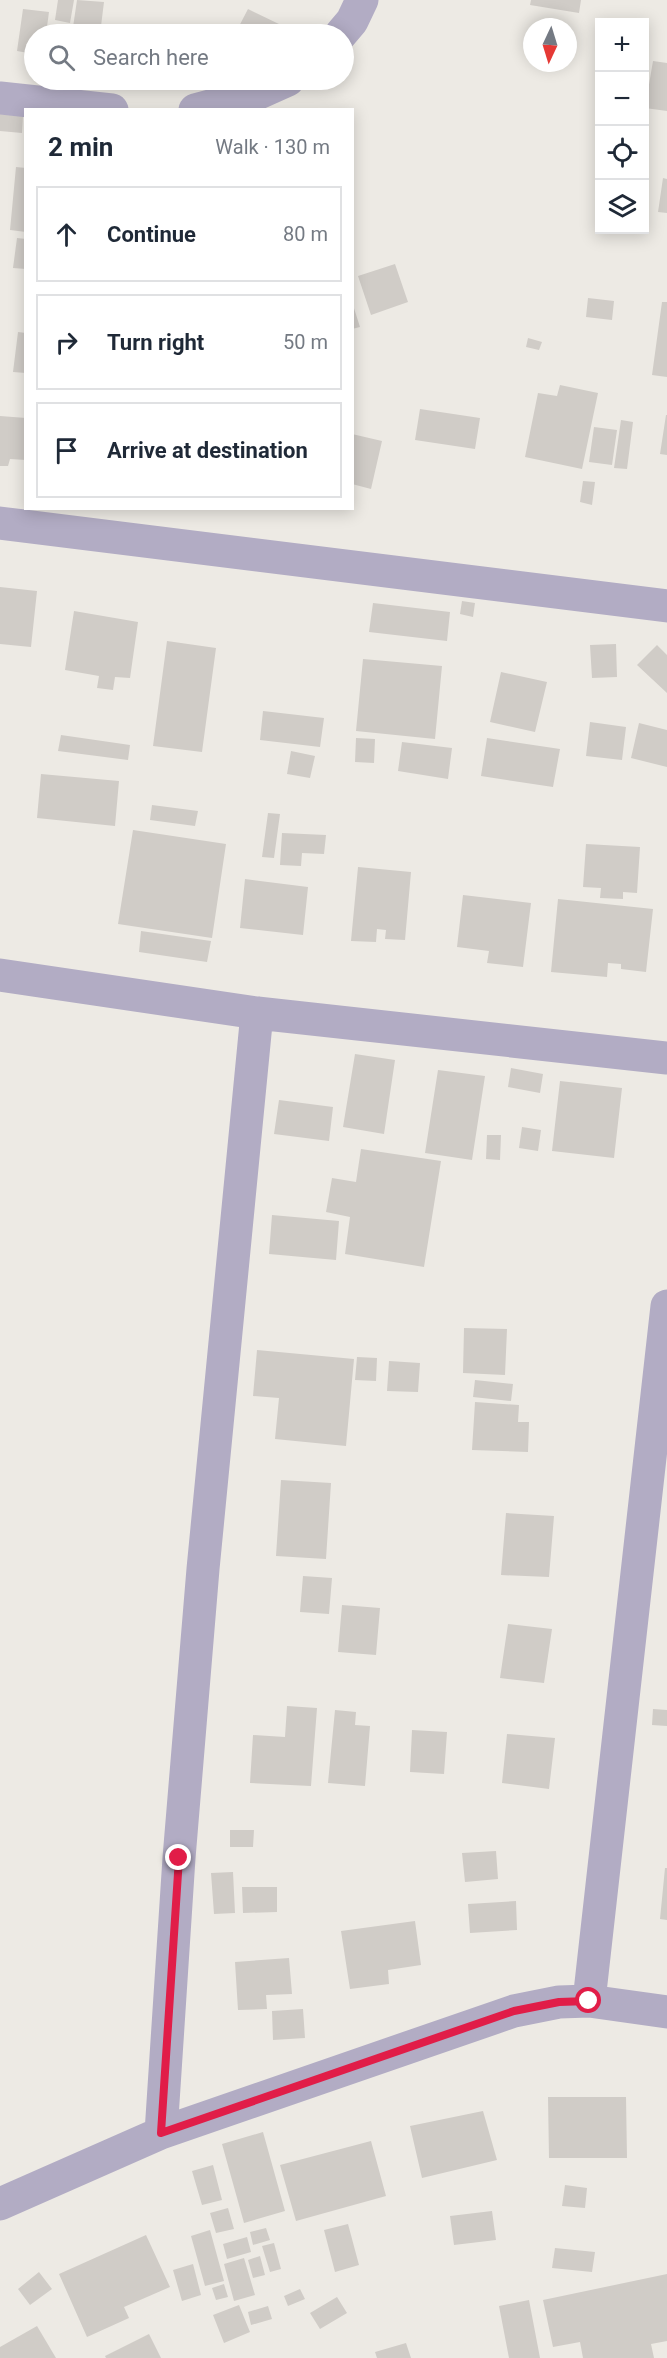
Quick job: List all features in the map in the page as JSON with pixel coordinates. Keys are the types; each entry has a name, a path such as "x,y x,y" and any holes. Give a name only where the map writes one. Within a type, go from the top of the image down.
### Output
{"street":[{"path":"349,24 362,0"},
{"path":"203,108 266,90"},
{"path":"0,98 93,108"},
{"path":"0,523 667,606"},
{"path":"0,975 257,1013 667,1058"},
{"path":"161,2133 179,1858 203,1569 257,1013"},
{"path":"589,2001 667,1306"},
{"path":"0,2204 161,2133 514,2011 559,2002 589,2001 667,2013"}],"building":[{"path":"58,0 74,0 70,23 55,20"},
{"path":"77,0 104,2 101,24 73,24"},
{"path":"531,0 581,0 579,13 530,5"},
{"path":"23,9 49,12 47,24 24,24 24,52 17,51"},
{"path":"248,9 279,24 240,24"},
{"path":"653,61 667,63 667,111 649,109 649,84"},
{"path":"0,114 23,116 22,133 0,131"},
{"path":"16,167 24,168 24,232 10,230"},
{"path":"663,178 667,179 667,213 658,212"},
{"path":"17,238 24,239 24,269 13,268"},
{"path":"395,264 408,302 371,315 358,276"},
{"path":"588,298 614,301 612,320 586,317"},
{"path":"662,302 667,302 667,377 652,375"},
{"path":"354,308 360,327 354,328"},
{"path":"18,332 24,333 24,373 13,372"},
{"path":"528,338 542,342 539,350 526,347"},
{"path":"560,385 598,393 582,469 525,457 538,393 557,396"},
{"path":"420,409 480,418 475,449 415,440"},
{"path":"667,415 667,455 660,454"},
{"path":"0,416 24,418 24,460 10,459 8,466 0,466"},
{"path":"621,420 633,422 627,469 614,468"},
{"path":"594,427 617,430 612,465 589,462"},
{"path":"354,434 382,441 371,489 354,485"},
{"path":"583,481 595,482 592,505 580,502"},
{"path":"0,587 37,591 31,647 0,644"},
{"path":"462,601 475,603 473,617 460,614"},
{"path":"373,603 450,612 447,641 369,632"},
{"path":"74,611 138,622 130,678 115,677 113,690 97,688 99,676 65,670"},
{"path":"167,641 216,648 202,752 153,746"},
{"path":"616,644 617,677 592,678 590,645"},
{"path":"657,645 667,655 667,693 637,665"},
{"path":"363,659 442,666 435,739 356,731"},
{"path":"501,672 547,682 535,732 490,722"},
{"path":"263,711 324,718 320,747 260,740"},
{"path":"590,722 626,727 622,760 586,756"},
{"path":"639,723 667,730 667,767 631,758"},
{"path":"61,735 130,745 128,760 58,751"},
{"path":"356,738 375,739 374,763 355,762"},
{"path":"487,738 560,749 553,787 481,776"},
{"path":"402,742 452,748 448,779 398,771"},
{"path":"291,751 315,756 310,778 287,774"},
{"path":"41,774 119,781 115,826 37,818"},
{"path":"152,805 198,811 195,826 150,820"},
{"path":"268,813 280,814 274,858 262,857"},
{"path":"133,830 226,844 212,938 118,924"},
{"path":"282,833 326,835 324,854 302,853 301,866 280,865"},
{"path":"586,844 640,847 637,893 623,892 623,899 600,898 601,888 583,887"},
{"path":"358,867 411,872 405,940 385,939 386,930 377,929 376,942 351,941"},
{"path":"245,879 308,887 303,935 240,928"},
{"path":"463,895 531,903 523,967 487,963 489,951 457,947"},
{"path":"558,899 653,909 646,972 621,969 621,964 608,963 607,977 551,972"},
{"path":"141,931 211,941 207,962 139,952"},
{"path":"355,1054 395,1060 384,1134 343,1127"},
{"path":"511,1068 543,1074 540,1093 508,1087"},
{"path":"438,1070 485,1076 472,1160 425,1153"},
{"path":"560,1081 622,1088 614,1158 552,1151"},
{"path":"279,1100 333,1107 329,1141 274,1134"},
{"path":"522,1127 541,1130 538,1151 519,1148"},
{"path":"487,1135 501,1135 500,1160 486,1159"},
{"path":"361,1149 441,1161 424,1267 345,1254 350,1217 326,1212 332,1178 356,1182"},
{"path":"272,1215 339,1221 336,1260 269,1254"},
{"path":"464,1328 507,1329 505,1375 463,1373"},
{"path":"257,1350 354,1359 346,1446 275,1439 279,1398 253,1396"},
{"path":"357,1357 377,1358 376,1381 355,1380"},
{"path":"389,1361 420,1363 418,1392 387,1391"},
{"path":"475,1380 513,1384 511,1401 473,1397"},
{"path":"475,1402 519,1405 518,1422 529,1422 528,1452 472,1450"},
{"path":"281,1480 331,1483 326,1559 276,1556"},
{"path":"506,1513 554,1516 549,1577 501,1575"},
{"path":"303,1576 332,1578 329,1614 300,1612"},
{"path":"342,1605 380,1608 376,1655 338,1652"},
{"path":"508,1624 552,1629 544,1683 500,1678"},
{"path":"287,1706 317,1708 311,1786 250,1783 253,1735 285,1737"},
{"path":"653,1709 667,1710 667,1726 652,1725"},
{"path":"335,1710 356,1712 355,1725 370,1726 365,1786 328,1783"},
{"path":"412,1730 447,1732 444,1774 410,1772"},
{"path":"507,1734 555,1738 549,1789 502,1783"},
{"path":"230,1830 254,1830 253,1847 230,1847"},
{"path":"496,1851 498,1879 465,1882 462,1853"},
{"path":"665,1868 667,1868 667,1920 660,1919"},
{"path":"233,1872 235,1913 214,1914 211,1873"},
{"path":"242,1887 277,1887 277,1912 243,1913"},
{"path":"516,1901 517,1930 470,1933 468,1904"},
{"path":"415,1921 421,1965 388,1970 389,1984 350,1989 341,1931"},
{"path":"289,1958 292,1994 266,1995 267,2009 238,2010 235,1962"},
{"path":"303,2009 305,2038 273,2040 272,2011"},
{"path":"548,2097 626,2097 627,2158 549,2158"},
{"path":"483,2111 497,2160 422,2178 410,2126"},
{"path":"263,2132 285,2211 244,2223 222,2144"},
{"path":"371,2141 386,2196 296,2221 280,2165"},
{"path":"213,2165 222,2200 202,2205 192,2171"},
{"path":"565,2185 587,2188 585,2208 562,2206"},
{"path":"228,2208 234,2229 216,2233 210,2213"},
{"path":"492,2211 496,2240 454,2245 450,2216"},
{"path":"348,2224 359,2265 335,2272 324,2230"},
{"path":"266,2228 270,2240 253,2245 250,2232"},
{"path":"210,2230 224,2281 205,2286 191,2236"},
{"path":"146,2235 170,2287 124,2307 129,2318 87,2337 59,2274"},
{"path":"247,2237 251,2252 227,2259 223,2244"},
{"path":"274,2243 281,2269 270,2272 262,2246"},
{"path":"555,2248 595,2252 592,2272 552,2268"},
{"path":"260,2256 265,2275 253,2278 248,2260"},
{"path":"244,2258 255,2295 234,2301 224,2264"},
{"path":"193,2264 201,2295 182,2301 173,2270"},
{"path":"39,2272 52,2289 30,2305 18,2289"},
{"path":"667,2274 667,2341 651,2344 654,2358 583,2358 580,2342 553,2347 543,2300"},
{"path":"224,2284 228,2297 216,2300 212,2288"},
{"path":"300,2289 305,2299 288,2306 284,2296"},
{"path":"337,2297 347,2313 320,2329 310,2313"},
{"path":"529,2300 540,2358 509,2358 499,2306"},
{"path":"239,2305 250,2332 224,2343 213,2315"},
{"path":"268,2306 272,2319 251,2325 248,2312"},
{"path":"37,2326 56,2358 0,2358 0,2347"},
{"path":"149,2334 161,2358 106,2358 105,2356"},
{"path":"406,2343 411,2358 377,2358 375,2352"}],"route":[{"path":"179,1858 161,2133 514,2011 559,2002 589,2001"}]}
